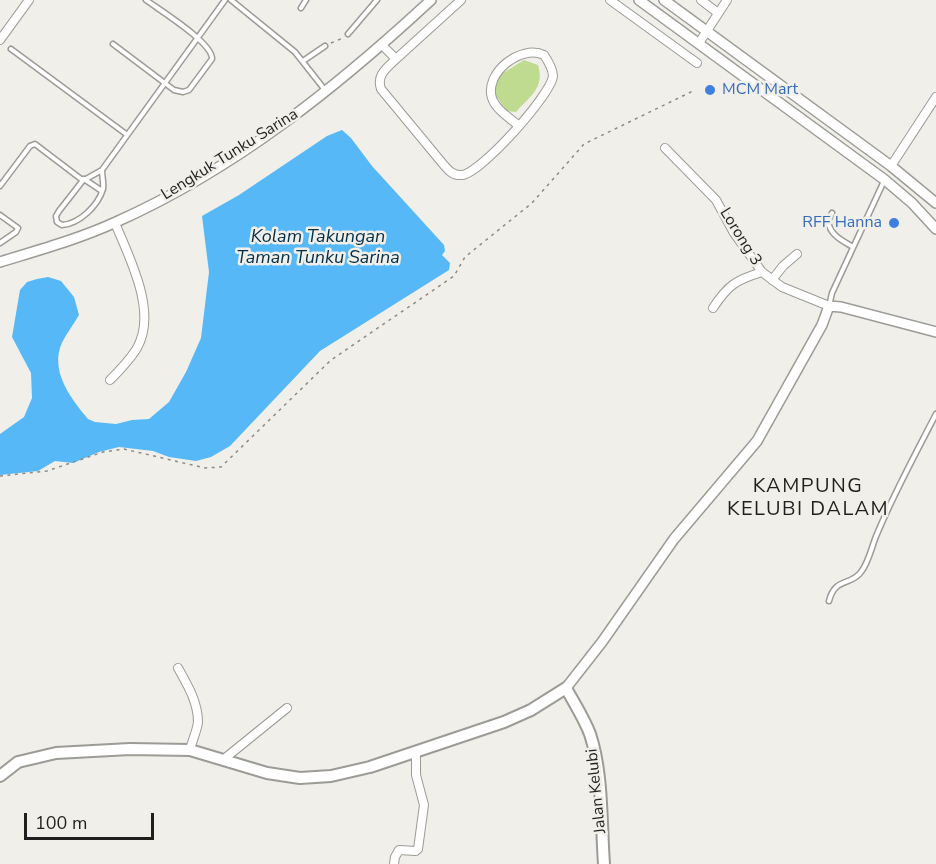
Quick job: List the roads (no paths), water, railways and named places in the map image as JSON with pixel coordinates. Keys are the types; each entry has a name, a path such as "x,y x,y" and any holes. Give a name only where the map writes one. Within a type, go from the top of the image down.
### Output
{"main road":[{"path":"0,776 18,762 56,753 130,748 190,750 267,773 300,778 316,777 370,768 521,715 566,688"},
{"name":"Jalan Kelubi","path":"566,688 584,721 592,744 599,788 604,864"}],"street":[{"path":"0,40 29,0"},
{"name":"Lengkuk Tunku Sarina","path":"0,262 115,223 238,154 290,120 327,92 431,0"},
{"path":"461,0 380,76 378,81 381,89 404,119 452,173 461,175 474,170 519,126 542,97 553,78 546,58 540,53 528,52 514,58 498,72 491,82 492,97 496,106 519,126"},
{"path":"610,0 697,63"},
{"path":"639,0 885,180 912,203 936,229"},
{"path":"664,0 891,166 936,203"},
{"path":"701,0 718,13"},
{"path":"699,43 727,0"},
{"path":"382,45 396,59"},
{"path":"891,166 936,97"},
{"name":"Lorong 3","path":"665,148 716,200 734,233 762,272 796,293 829,306"},
{"path":"110,380 137,348 142,336 143,318 140,286 115,223"},
{"path":"772,280 797,254"},
{"path":"713,308 734,282 762,272"},
{"path":"566,688 602,642 674,539 757,441 822,326 829,306 936,332"},
{"path":"178,668 190,688 198,723 190,750"},
{"path":"224,759 287,708"},
{"path":"394,864 394,857 399,850 416,851 418,849 424,805 416,775 416,752"}],"lane":[{"path":"114,44 178,91 189,90 212,59 211,50 197,37 146,0"},
{"path":"102,170 102,191 86,214 79,220 65,225 59,224 56,219 57,214 84,179 102,170 225,0"},
{"path":"231,0 303,61 327,92"},
{"path":"301,8 306,0"},
{"path":"348,34 377,0"},
{"path":"303,61 325,46"},
{"path":"11,49 126,134"},
{"path":"0,186 30,146 34,144 78,178 84,179 102,191"},
{"path":"829,306 832,293 885,180"},
{"path":"832,213 828,221 830,230 839,239 853,247"},
{"path":"0,215 18,228 0,243"},
{"path":"829,601 831,591 862,572 877,533 936,414"}],"water":[{"name":"Kolam Takungan Taman Tunku Sarina","path":"342,130 444,245 445,251 442,255 450,263 449,270 320,351 230,446 211,457 196,461 169,457 153,451 119,447 99,452 73,463 55,461 38,471 0,475 0,434 24,417 32,398 31,373 12,337 20,290 27,282 48,277 61,281 74,297 79,315 61,344 59,367 70,395 88,419 116,424 149,419 169,402 201,338 209,272 202,216 239,195 327,136"}],"place":[{"name":"MCM Mart","path":"710,90"},
{"name":"RFF Hanna","path":"894,223"}],"district":[{"name":"KAMPUNG KELUBI DALAM","path":"808,498"}]}
